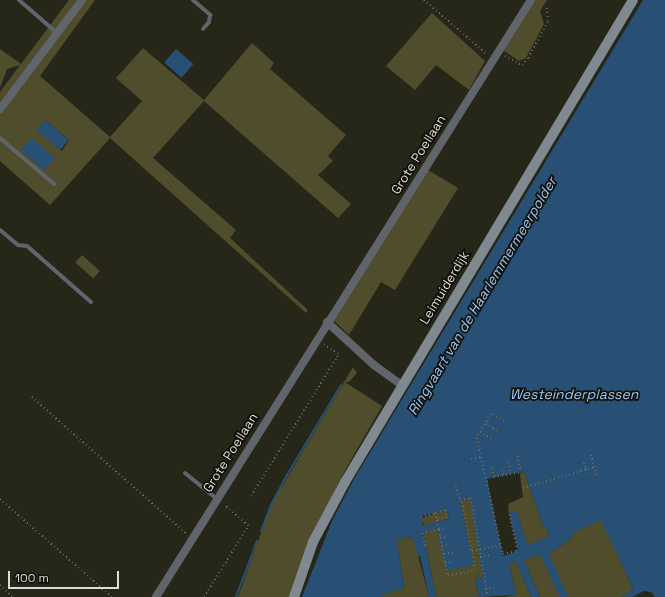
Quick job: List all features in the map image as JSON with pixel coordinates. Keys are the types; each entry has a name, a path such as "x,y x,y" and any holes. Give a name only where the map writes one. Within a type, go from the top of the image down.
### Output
{"street":[{"path":"1,105 82,0"},
{"name":"Grote Poellaan","path":"156,597 327,322 531,0"},
{"name":"Leimuiderdijk","path":"294,597 302,581 322,523 402,385 634,0"},
{"path":"327,322 374,364 402,385"}],"lane":[{"path":"19,0 57,33"},
{"path":"193,0 210,15 209,22 203,29"},
{"path":"0,138 54,184"},
{"path":"0,230 18,245 27,246 91,302"},
{"path":"185,472 217,499"}],"path":[{"path":"424,0 496,56 522,65 535,48 548,21 546,7"},
{"path":"251,496 337,357 338,354 316,340"},
{"path":"32,397 192,539"},
{"path":"504,421 491,414 477,438 503,554 517,551 508,512"},
{"path":"485,424 498,431"},
{"path":"480,432 492,439"},
{"path":"591,455 597,477"},
{"path":"471,459 481,456"},
{"path":"492,468 494,477 521,473 518,456"},
{"path":"509,462 511,474"},
{"path":"584,462 587,474"},
{"path":"524,488 595,467"},
{"path":"576,468 579,476"},
{"path":"502,470 504,475"},
{"path":"567,470 571,478"},
{"path":"558,473 563,481"},
{"path":"550,475 551,479"},
{"path":"541,478 542,482"},
{"path":"533,480 534,485"},
{"path":"546,481 547,485"},
{"path":"537,484 539,488"},
{"path":"435,513 448,576 475,570 461,500 456,486"},
{"path":"461,500 471,498 485,589 488,597"},
{"path":"0,499 112,597"},
{"path":"204,597 248,526 217,499"},
{"path":"421,517 446,510 447,518 437,520"},
{"path":"426,548 423,533 444,529"},
{"path":"440,538 446,537"},
{"path":"442,546 447,545"},
{"path":"472,552 501,545"},
{"path":"444,554 456,552"},
{"path":"480,556 489,555"},
{"path":"445,563 451,562"},
{"path":"481,563 485,562"},
{"path":"483,576 487,575"},
{"path":"0,586 13,597"},
{"path":"485,589 494,587"}],"shaded area":[{"path":"69,0 78,0 0,102 0,92 20,65 7,69 0,88 0,49 21,64"},
{"path":"86,0 95,0 40,76 110,137 142,101 116,78 143,48 204,100 252,43 274,63 270,69 346,135 328,156 333,161 318,175 351,204 338,218 204,101 153,158 236,230 230,238 308,310 306,313 110,138 50,205 0,161 0,113","holes":["45,120 69,140 62,151 37,130"]},
{"path":"535,0 547,0 540,11 544,24 526,58 519,61 503,50"},
{"path":"432,13 485,61 469,90 436,65 415,90 386,66"},
{"path":"428,170 458,188 395,290 381,282 349,335 334,321"},
{"path":"82,255 100,271 93,278 75,262"},
{"path":"353,367 357,373 349,382 345,382 382,406 343,474 319,524 290,597 238,597 271,505"},
{"path":"524,471 541,521 549,533 548,536 530,545 525,539 517,512 509,513 508,504 523,497 520,474"},
{"path":"471,498 483,577 475,579 479,597 436,597 423,532 437,529 439,536 474,565 460,501"},
{"path":"446,510 449,519 424,527 421,518"},
{"path":"602,519 633,589 622,597 540,597 524,560 542,554 545,559 549,554 572,538 574,532"},
{"path":"413,537 429,597 381,597 380,595 404,588 397,539"},
{"path":"516,562 531,597 504,597 516,595 509,563"}],"water":[{"path":"643,0 665,0 665,597 655,597 651,592 644,591 632,597 622,597 633,588 601,520 574,532 572,538 549,554 545,560 542,554 524,560 540,597 531,597 516,562 509,563 516,595 479,597 475,579 483,577 470,499 460,501 474,565 447,571 437,529 423,532 436,597 429,597 420,556 418,557 413,537 397,539 404,588 381,595 381,597 302,597 332,521 354,479","holes":["524,471 541,521 549,533 548,536 530,545 525,539 517,511 509,513 518,551 503,556 487,479","446,511 449,519 423,526 421,516"]},
{"path":"176,49 193,64 182,78 164,63"},
{"path":"45,120 69,140 60,150 37,130"},
{"path":"31,138 55,158 44,170 21,150"}],"waterway":[{"path":"261,531 271,505 287,475 341,385"},
{"path":"236,597 257,541"},
{"path":"542,549 564,597"}],"water label":[{"name":"Ringvaart van de Haarlemmermeerpolder","path":"482,296"},
{"name":"Westeinderplassen","path":"574,394"}]}
